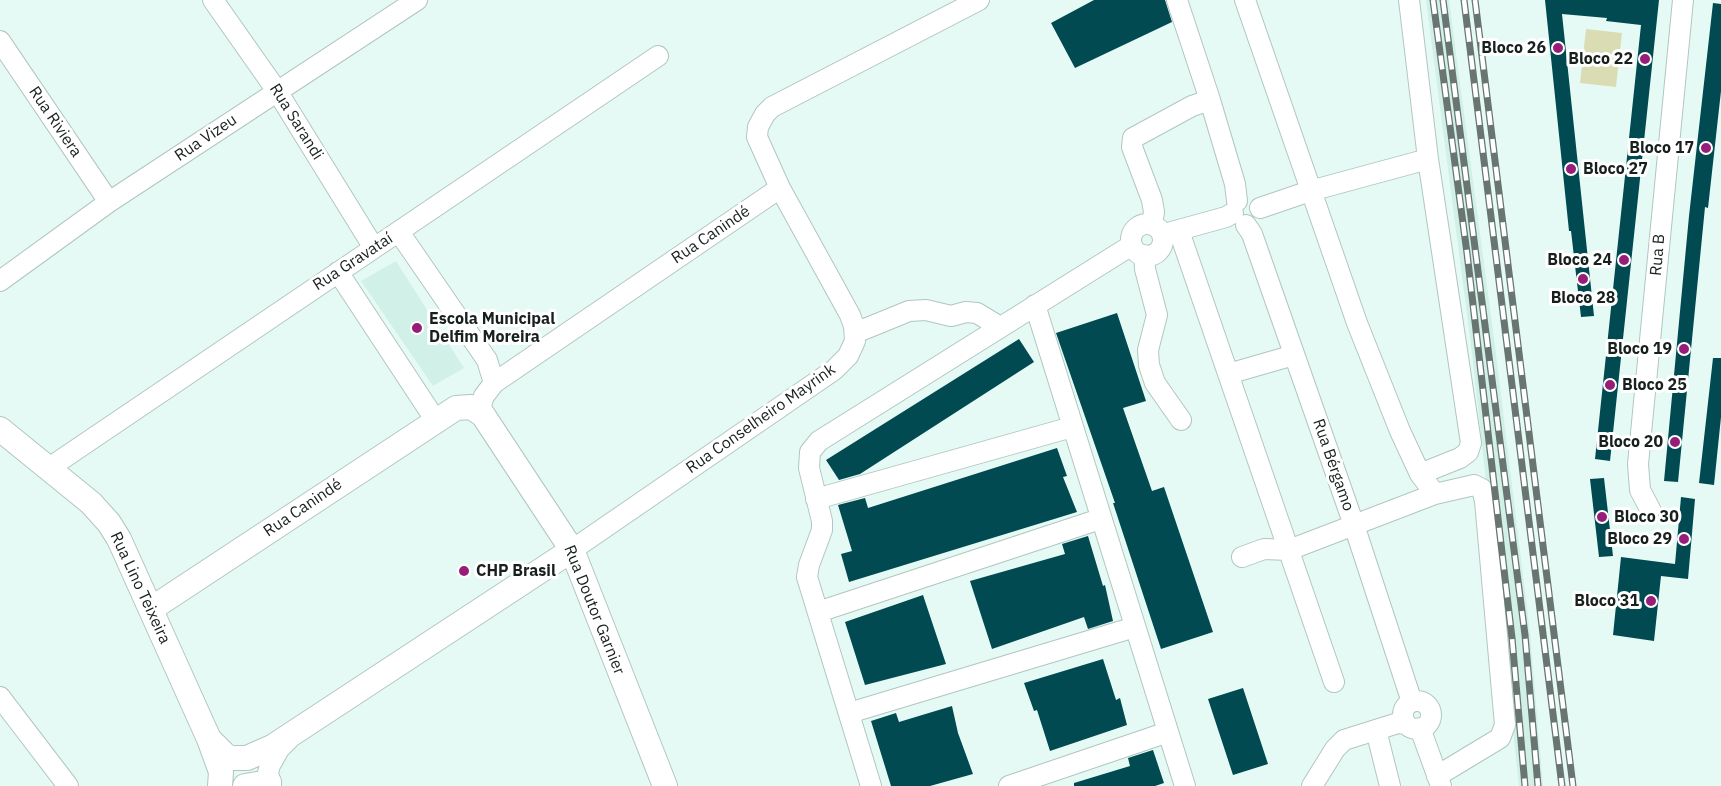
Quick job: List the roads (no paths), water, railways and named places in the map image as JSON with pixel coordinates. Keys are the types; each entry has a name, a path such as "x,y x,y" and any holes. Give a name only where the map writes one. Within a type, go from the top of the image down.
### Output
{"main road":[{"name":"Rua Canindé","path":"151,609 456,408 471,407 483,416"},
{"name":"Rua Doutor Garnier","path":"483,416 572,550 665,786"},
{"name":"Rua Lino Teixeira","path":"0,429 91,503 110,524 119,539 210,739 221,772 220,786"},
{"name":"Rua Conselheiro Mayrink","path":"303,727 572,550"},
{"path":"210,739 226,756 237,759 247,758 272,747 303,727"},
{"path":"245,786 270,784"}],"street":[{"name":"Rua Sarandi","path":"213,0 277,91 374,248"},
{"name":"Rua Vizeu","path":"0,281 110,202 417,0"},
{"path":"979,0 772,107 758,127 757,137 780,188 850,315 855,333 909,311 926,310 951,316 966,312 977,313 1000,327"},
{"name":"Rua Bérgamo","path":"1177,0 1245,211 1354,525 1412,717 1439,781"},
{"path":"1245,0 1361,333 1400,431 1420,474 1435,494"},
{"path":"1409,0 1428,159 1471,443 1468,452 1460,458 1420,474"},
{"name":"Rua B","path":"1650,508 1640,490 1638,464 1683,0"},
{"name":"Rua Riviera","path":"0,41 110,202"},
{"name":"Rua Gravataí","path":"49,468 658,56"},
{"path":"1210,100 1192,106 1133,138 1132,147 1152,200 1154,212 1165,230 1228,374 1334,682"},
{"path":"1181,420 1155,383 1149,365 1148,350 1157,315 1145,269 1131,238 1133,231 1145,224 1165,230 1245,211 1428,159"},
{"name":"Rua Canindé","path":"502,378 780,188"},
{"path":"871,786 807,572 822,530 808,460 810,452 819,441 1035,305 1138,250 1152,255 1163,243 1165,230"},
{"path":"399,232 487,360 502,378 484,396 483,416"},
{"path":"338,272 436,421"},
{"path":"1035,305 1185,786"},
{"name":"Rua Conselheiro Mayrink","path":"572,550 834,370 848,356 855,341 855,333"},
{"path":"1228,374 1294,355"},
{"path":"816,499 1072,427"},
{"path":"1242,557 1264,549 1289,550 1435,494 1474,485 1479,486 1484,495 1505,718 1500,738 1439,781"},
{"path":"818,612 1100,519"},
{"path":"849,713 1135,627"},
{"path":"0,697 68,786"},
{"path":"1318,783 1338,744 1351,737 1412,717"},
{"name":"Rua Conselheiro Mayrink","path":"270,784 270,765 279,749 303,727"},
{"path":"1376,730 1390,786"},
{"path":"1014,785 1168,732"}],"railway":[{"path":"1433,0 1467,253 1512,638 1525,786"},
{"path":"1443,0 1525,635 1538,786"},
{"path":"1464,0 1562,786"},
{"path":"1475,0 1573,786"}],"place":[{"name":"Bloco 26","path":"1558,48"},
{"name":"Bloco 22","path":"1645,59"},
{"name":"Bloco 17","path":"1706,148"},
{"name":"Bloco 27","path":"1571,169"},
{"name":"Bloco 24","path":"1624,260"},
{"name":"Bloco 28","path":"1583,279"},
{"name":"Escola Municipal Delfim Moreira","path":"417,328"},
{"name":"Bloco 19","path":"1684,349"},
{"name":"Bloco 25","path":"1610,385"},
{"name":"Bloco 20","path":"1675,442"},
{"name":"Bloco 30","path":"1602,517"},
{"name":"Bloco 29","path":"1684,539"},
{"name":"CHP Brasil","path":"464,571"},
{"name":"Bloco 31","path":"1651,601"}]}
